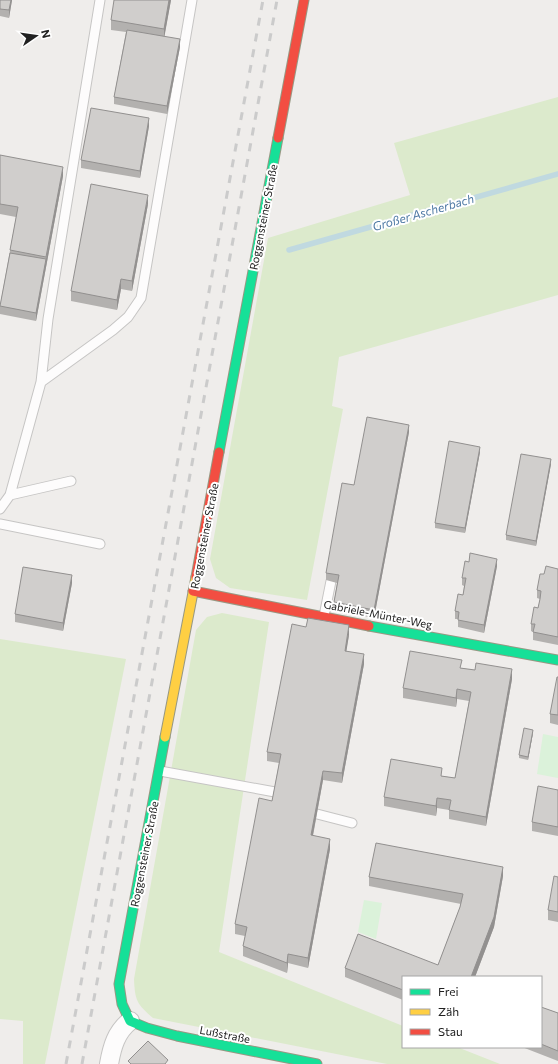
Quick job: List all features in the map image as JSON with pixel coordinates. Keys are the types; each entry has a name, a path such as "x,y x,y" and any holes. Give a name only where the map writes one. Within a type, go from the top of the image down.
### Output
{"street":[{"name":"Roggensteiner Straße","path":"130,1021 122,1004 119,984 304,0"},
{"name":"Gabriele-Münter-Weg","path":"193,591 388,630 558,660"},
{"path":"109,1064 115,1039 123,1027 130,1021"},
{"name":"Lußstraße","path":"130,1021 147,1028 176,1036 317,1064"}],"lane":[{"path":"0,509 10,495 41,382 48,319 100,0"},
{"path":"41,382 113,330 128,317 141,298 192,0"},
{"path":"10,495 71,481"},
{"path":"0,524 100,544"},
{"path":"324,616 332,582"},
{"path":"160,771 275,792"},
{"path":"317,814 352,823"}],"green space":[{"path":"558,97 558,295 339,357 332,406 343,409 307,600 230,588 216,578 210,559 268,238 410,195 394,143"},
{"path":"222,613 269,622 219,952 402,1026 402,1048 460,1048 500,1064 387,1064 153,1018 138,1002 135,992 134,979 196,630 207,617"},
{"path":"0,639 126,659 45,1064 23,1064 23,1021 0,1019"},
{"path":"543,734 558,737 558,778 537,774"},
{"path":"364,900 382,903 376,939 358,932"}],"building":[{"path":"0,0 11,0 9,10 0,9"},
{"path":"114,0 169,0 164,29 111,20"},
{"path":"127,30 180,39 167,106 114,97"},
{"path":"91,108 149,118 140,171 81,160"},
{"path":"0,155 63,167 46,257 10,250 18,207 0,204"},
{"path":"91,184 148,195 132,281 121,279 117,300 71,291"},
{"path":"10,253 46,259 36,313 0,306"},
{"path":"367,417 409,425 374,610 334,602 339,575 326,573 342,483 354,485"},
{"path":"449,441 480,447 465,528 435,523"},
{"path":"521,454 551,459 536,541 506,535"},
{"path":"470,553 497,559 484,625 458,620 459,612 455,611 458,594 463,595 466,578 462,578 465,561 469,562"},
{"path":"546,566 558,569 558,637 533,632 535,624 531,624 534,607 538,608 540,599 541,591 537,590 540,574 544,574"},
{"path":"23,567 72,575 63,623 15,614"},
{"path":"308,618 349,625 345,651 364,654 342,773 323,771 311,835 330,839 308,958 288,954 287,963 243,946 247,927 235,924 259,798 272,801 281,754 267,752 292,624 306,627"},
{"path":"410,651 462,660 460,668 475,670 476,663 512,669 486,817 449,810 451,800 437,798 436,806 384,797 391,759 442,768 441,776 455,778 471,692 457,689 456,698 403,688"},
{"path":"558,677 558,715 550,714"},
{"path":"524,728 533,730 528,757 519,755"},
{"path":"538,786 558,790 558,827 532,822"},
{"path":"376,843 503,867 494,917 471,976 402,976 402,990 345,968 358,934 438,965 460,907 463,894 369,877"},
{"path":"554,876 558,877 558,912 548,910"},
{"path":"542,1007 558,1013 558,1051 542,1044"},
{"path":"148,1041 168,1060 165,1064 131,1064 128,1061"}],"waterway":[{"name":"Großer Ascherbach","path":"289,250 558,174"}],"railway":[{"path":"66,1064 263,0"},
{"path":"82,1064 277,0"}],"traffic: fast":[{"path":"219,452 278,138"},
{"path":"369,626 558,660"},
{"path":"165,737 119,984 122,1004 130,1021 147,1028 177,1036 317,1064"}],"traffic: slow":[{"path":"165,737 196,577"}],"traffic: jam":[{"path":"278,138 304,0"},
{"path":"196,577 219,452"},
{"path":"193,591 369,626"}]}
